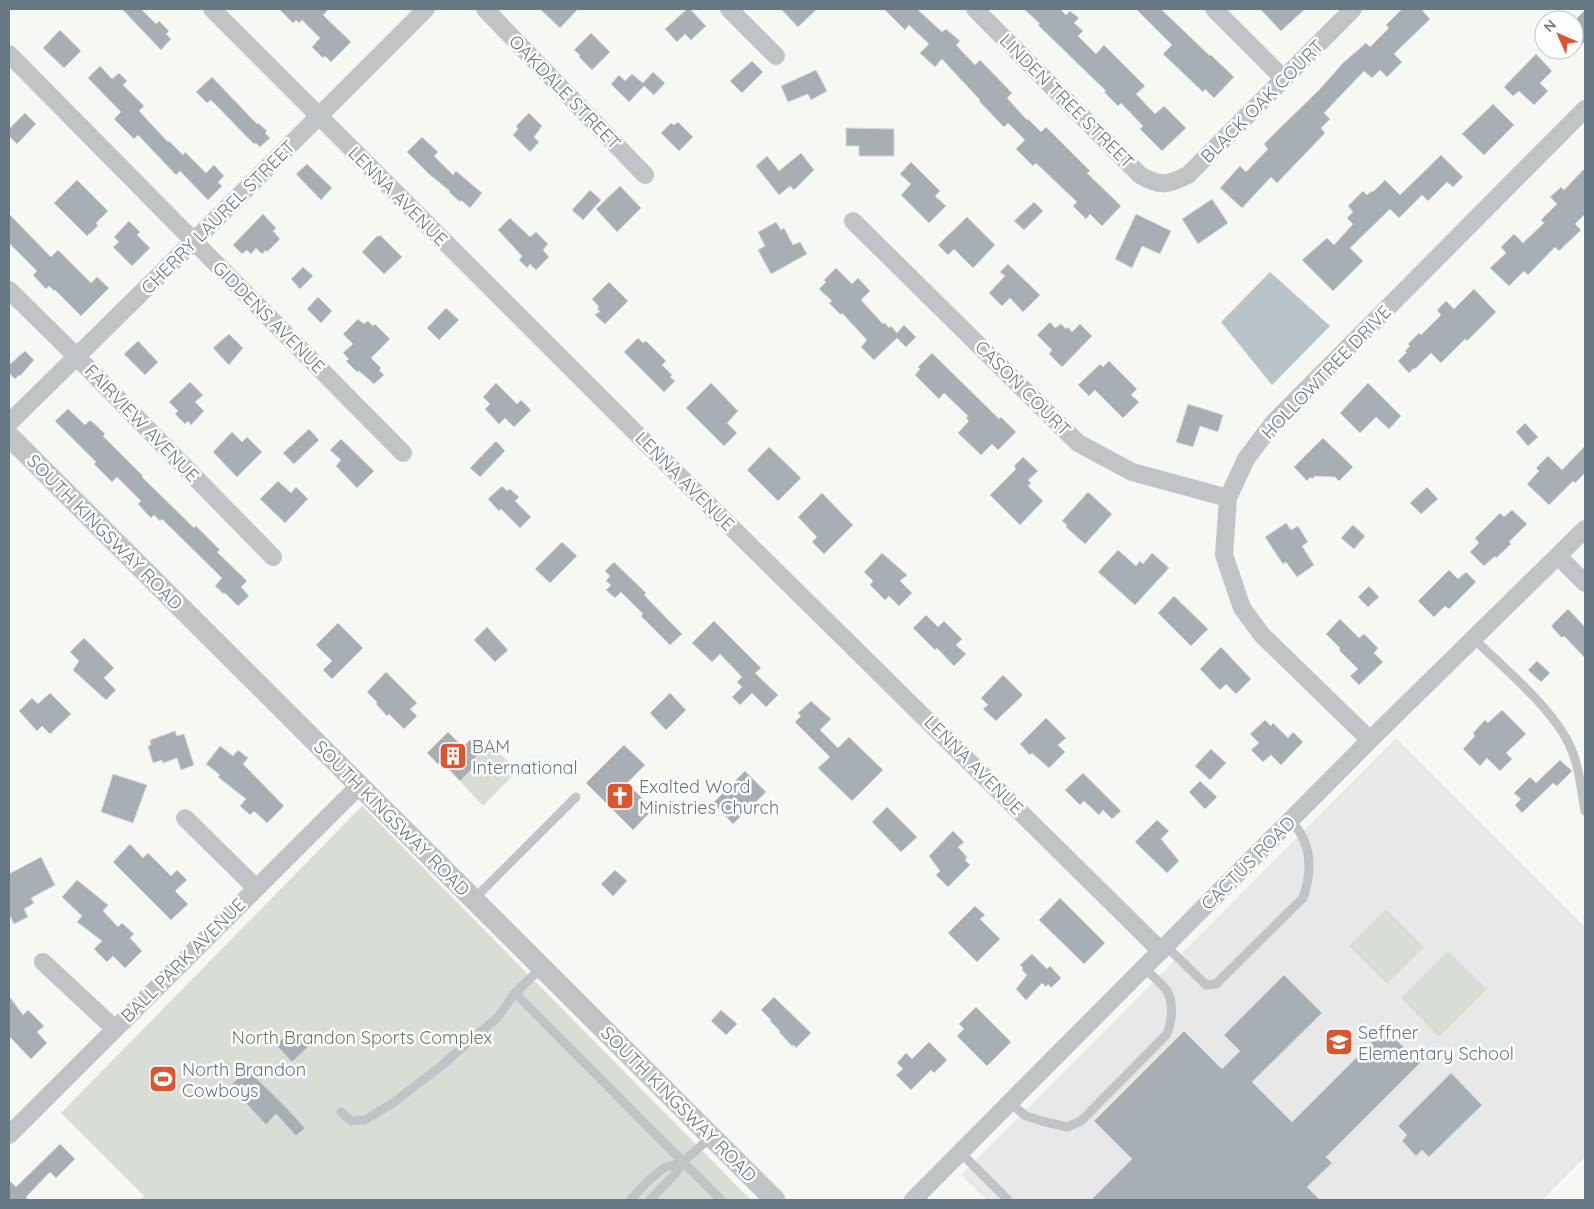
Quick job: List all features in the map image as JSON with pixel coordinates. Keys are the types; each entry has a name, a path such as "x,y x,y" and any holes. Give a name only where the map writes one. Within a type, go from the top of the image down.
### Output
{"street":[{"name":"LENNA AVENUE","path":"212,9 318,117 1164,948"},
{"name":"CHERRY LAUREL STREET","path":"9,423 426,9"},
{"name":"OAKDALE STREET","path":"484,9 645,174"},
{"path":"729,9 776,56"},
{"name":"LINDEN TREE STREET","path":"975,9 1140,175 1151,182 1165,184"},
{"path":"1214,9 1284,78"},
{"name":"BLACK OAK COURT","path":"1165,184 1188,175 1353,9"},
{"name":"GIDDENS AVENUE","path":"9,54 403,452"},
{"name":"HOLLOWTREE DRIVE","path":"1370,740 1262,635 1242,608 1224,555 1228,498 1246,458 1274,422 1585,109"},
{"name":"CASON COURT","path":"854,221 1078,443 1132,472 1228,498"},
{"name":"FAIRVIEW AVENUE","path":"9,290 273,558"},
{"name":"SOUTH KINGSWAY ROAD","path":"9,436 775,1200"},
{"name":"CACTUS ROAD","path":"913,1200 1370,740 1585,529"},
{"path":"1558,556 1585,583"},
{"name":"BALL PARK AVENUE","path":"9,1135 359,786"},
{"path":"185,818 255,888"},
{"path":"43,962 114,1029"}],"lane":[{"path":"1474,639 1545,709 1562,730 1574,757 1585,811"},
{"path":"473,900 576,797"},
{"path":"1164,948 1206,985 1216,984 1303,898 1308,884 1309,863 1306,841 1290,820"},
{"path":"341,1112 351,1121 365,1120 393,1104 442,1066 498,1017 515,993 541,967"},
{"path":"1010,1103 1026,1116 1067,1127 1081,1121 1088,1115 1167,1034 1171,1024 1171,1007 1167,992 1144,968"},
{"path":"515,993 721,1200"},
{"path":"656,1198 683,1162 712,1137"},
{"path":"960,1153 1008,1200"},
{"path":"630,1200 650,1179 664,1168 683,1162"}],"shaded area":[{"path":"1270,272 1330,326 1272,385 1221,322"},
{"name":"Seffner Elementary School","path":"1396,738 1585,927 1585,1157 1542,1200 987,1200 961,1175"}],"green space":[{"path":"486,742 518,770 483,806 460,781 479,763 475,758 482,752 479,748"},
{"name":"North Brandon Sports Complex","path":"362,806 751,1200 140,1200 144,1196 61,1113"},
{"path":"1386,909 1424,947 1387,984 1349,946"},
{"path":"1448,951 1487,989 1439,1037 1401,998"}],"building":[{"path":"122,9 141,9 156,24 159,21 169,31 166,34 171,39 161,50"},
{"path":"279,9 329,9 323,15 351,42 331,62 325,56 323,58 312,47 320,38 302,20 299,23 296,20 293,23"},
{"path":"540,9 578,9 560,28"},
{"path":"687,9 690,9 706,26 691,40 685,34 677,42 665,29"},
{"path":"781,9 817,9 798,27"},
{"path":"884,9 917,9 942,32 946,29 960,41 956,45 975,65 980,60 1012,93 1007,98 1027,120 1041,132 1046,127 1090,171 1087,173 1121,206 1102,226 1090,214 1086,219 1073,206 1077,202 1036,163 1033,166 1016,149 1025,140 1008,123 1004,127 942,59 935,67 920,53 929,44 909,25 905,30"},
{"path":"1024,9 1060,9 1066,15 1070,11 1079,18 1074,23 1083,31 1078,36 1096,54 1104,45 1145,86 1136,94 1155,114 1164,106 1186,128 1162,151 1140,129 1143,126 1121,103 1118,106 1104,92 1106,91"},
{"path":"1136,9 1161,9 1234,77 1214,98 1205,89 1203,92 1163,54 1172,45"},
{"path":"1260,9 1305,9 1281,31"},
{"path":"1402,9 1421,9 1430,19 1394,54 1402,62 1387,77 1380,70 1372,78 1364,71 1324,113 1330,119 1321,128 1325,133 1277,183 1271,177 1242,208 1220,188 1240,166 1246,172 1268,149 1264,144 1319,90 1343,63 1366,43 1370,47 1389,28 1386,25"},
{"path":"1585,10 1584,42 1584,11"},
{"path":"60,30 81,51 64,68 43,48"},
{"path":"591,33 610,52 592,70 574,50"},
{"path":"1534,56 1534,60 1542,60 1552,71 1540,83 1548,91 1534,105 1519,91 1513,96 1504,87"},
{"path":"752,61 763,72 742,93 730,81"},
{"path":"100,66 112,79 119,73 127,81 123,85 144,106 139,111 168,142 183,155 185,152 206,173 214,165 224,176 218,182 222,186 208,200 180,171 176,175 138,135 134,139 114,119 121,112 88,78"},
{"path":"816,70 827,91 811,100 808,94 788,102 781,86"},
{"path":"653,72 665,83 654,95 644,86 629,102 611,84 619,75 625,81 632,74 643,83"},
{"path":"212,77 257,124 267,131 265,133 270,138 260,147 256,143 254,144 211,100 207,103 196,92"},
{"path":"1493,104 1514,125 1484,155 1462,134"},
{"path":"25,113 36,124 17,144 9,136 9,129"},
{"path":"529,113 542,126 534,137 539,142 530,152 513,135 518,129 516,126"},
{"path":"678,122 693,137 679,151 661,133 671,123 674,125"},
{"path":"846,128 894,129 894,156 859,156 859,146 846,146"},
{"path":"422,137 438,152 434,156 453,175 456,171 482,193 470,208 461,200 460,202 407,152"},
{"path":"801,153 814,170 794,190 790,186 779,195 756,166 767,156 779,171"},
{"path":"1441,155 1463,177 1453,187 1447,182 1428,201 1422,195 1399,218 1390,209 1350,248 1363,261 1333,291 1302,260 1327,238 1334,245 1353,224 1347,218 1353,212 1348,206 1363,191 1367,195 1373,192 1385,180 1400,195"},
{"path":"911,162 940,191 935,196 946,206 929,223 901,195 911,184 900,174"},
{"path":"307,164 332,188 321,200 296,174"},
{"path":"1585,168 1585,214 1575,224 1581,230 1559,251 1555,247 1528,275 1524,271 1509,286 1490,268 1506,253 1501,247 1514,234 1523,243 1544,223 1541,220 1557,204 1550,197 1561,187 1564,190"},
{"path":"77,180 108,211 96,223 98,226 87,236 54,203"},
{"path":"620,186 641,208 617,232 596,209"},
{"path":"590,190 601,200 583,220 572,210"},
{"path":"1212,199 1228,223 1198,244 1182,219"},
{"path":"1034,202 1043,211 1024,230 1014,221"},
{"path":"9,214 51,257 58,250 91,283 97,277 109,288 81,316 55,290 49,286 46,289 33,275 37,271 9,243"},
{"path":"263,214 276,228 273,231 280,239 267,252 266,250 262,254 256,248 251,254 247,250 242,254 233,245"},
{"path":"1136,214 1171,231 1160,254 1142,246 1132,268 1115,259"},
{"path":"967,217 995,245 973,268 954,249 948,255 938,245"},
{"path":"510,218 530,237 536,232 548,244 543,250 549,257 536,270 530,264 527,268 519,260 522,256 498,230"},
{"path":"129,221 140,232 137,235 150,248 132,266 113,247 119,242 114,237"},
{"path":"776,222 781,230 784,228 793,245 800,242 807,254 771,274 758,250 765,246 758,232"},
{"path":"380,235 402,257 384,274 362,252"},
{"path":"1008,264 1040,295 1023,312 1010,298 1002,306 989,293 1005,276 1000,272"},
{"path":"303,267 313,276 300,289 291,279"},
{"path":"836,268 852,284 858,278 870,291 861,300 883,324 885,323 889,328 891,326 897,333 904,325 916,337 906,347 897,338 874,360 861,347 867,340 842,313 841,315 829,303 832,301 819,289 826,282 824,280"},
{"path":"609,282 628,301 605,324 595,315 600,311 592,299"},
{"path":"1474,289 1496,312 1467,341 1465,339 1441,363 1431,353 1409,373 1398,361 1407,352 1405,351 1410,346 1408,344 1419,333 1421,335 1441,315 1437,310 1446,301 1454,309"},
{"path":"318,297 332,311 321,323 307,309"},
{"path":"446,308 459,320 439,340 427,328"},
{"path":"358,319 364,324 368,321 373,326 375,324 390,339 371,358 381,368 379,370 384,375 374,384 359,371 357,372 346,361 349,359 343,353 353,344 343,334"},
{"path":"1050,322 1055,328 1061,324 1066,329 1068,327 1072,332 1080,324 1092,336 1062,367 1049,354 1052,350 1037,335"},
{"path":"229,334 243,348 229,365 213,348"},
{"path":"638,338 643,343 646,341 666,361 662,365 675,381 664,392 624,352"},
{"path":"138,341 158,362 145,375 124,354"},
{"path":"25,351 34,360 15,379 9,373 9,365"},
{"path":"932,353 999,419 1001,417 1016,432 998,450 992,444 981,455 958,433 969,421 966,418 968,416 944,393 939,399 915,375 920,369 918,367"},
{"path":"1109,361 1137,389 1131,395 1139,402 1123,418 1095,390 1089,396 1078,385 1100,364 1103,367"},
{"path":"190,382 203,395 195,402 204,411 191,425 188,421 185,424 175,414 178,411 169,402"},
{"path":"496,383 517,404 521,400 531,410 514,427 505,418 499,424 485,409 490,404 483,397"},
{"path":"711,383 738,411 727,423 737,433 724,446 686,408"},
{"path":"1368,383 1401,416 1389,429 1376,417 1360,433 1340,413"},
{"path":"1188,404 1223,415 1218,432 1200,426 1193,447 1176,442"},
{"path":"68,409 85,425 90,420 98,427 105,434 103,436 142,477 194,528 196,526 220,550 217,552 247,581 241,587 249,596 238,606 215,586 222,578 162,519 160,521 154,515 151,518 138,504 141,501 117,477 112,482 94,464 96,462 55,421"},
{"path":"1525,423 1538,437 1528,446 1516,432"},
{"path":"309,429 319,440 294,464 283,453"},
{"path":"232,432 242,442 247,437 262,452 237,477 213,452"},
{"path":"1323,438 1353,467 1339,481 1335,477 1315,476 1312,479 1310,477 1307,481 1294,467"},
{"path":"341,439 374,471 357,488 336,466 341,460 330,450"},
{"path":"496,441 505,451 480,477 470,468"},
{"path":"1585,446 1585,473 1575,483 1573,481 1549,505 1527,484 1539,471 1536,468 1548,456 1562,470"},
{"path":"769,447 801,478 778,501 747,470"},
{"path":"1023,457 1038,471 1028,480 1031,483 1028,486 1043,501 1020,525 990,495 1016,469 1014,466"},
{"path":"278,481 291,493 296,487 308,499 285,523 260,499"},
{"path":"502,486 507,491 510,489 519,497 515,501 531,517 520,528 501,509 499,511 488,499"},
{"path":"1427,487 1438,499 1421,514 1410,503"},
{"path":"1088,492 1112,514 1085,544 1062,521"},
{"path":"822,493 853,525 824,554 812,542 817,537 798,517"},
{"path":"1512,510 1527,524 1509,542 1511,544 1484,566 1470,552 1479,543 1475,538 1500,513 1504,517"},
{"path":"1286,523 1291,530 1298,526 1308,542 1302,546 1314,565 1297,577 1286,562 1283,564 1265,537"},
{"path":"1353,525 1365,536 1354,549 1341,538"},
{"path":"562,542 577,556 550,583 535,569"},
{"path":"1118,550 1136,566 1140,561 1143,564 1152,553 1169,568 1135,605 1098,572"},
{"path":"882,553 907,575 900,581 912,593 899,606 889,596 885,600 870,585 873,581 864,572"},
{"path":"614,562 646,593 644,595 682,634 670,645 641,616 643,614 621,592 615,598 606,590 611,585 606,581 610,576 605,571"},
{"path":"1449,570 1458,579 1466,572 1476,582 1449,609 1445,606 1434,617 1418,601"},
{"path":"1369,586 1379,597 1368,607 1358,597"},
{"path":"1174,596 1208,629 1191,646 1158,613"},
{"path":"1568,609 1585,627 1585,658 1564,636 1562,638 1552,627"},
{"path":"926,615 938,627 944,621 962,639 956,645 966,654 954,666 937,648 935,650 913,628"},
{"path":"1340,619 1359,638 1364,634 1378,648 1374,653 1383,662 1359,685 1350,676 1358,669 1326,634"},
{"path":"714,621 761,668 755,673 778,695 766,707 752,693 740,705 732,697 742,687 737,682 742,677 720,654 712,662 692,643"},
{"path":"338,623 363,648 332,679 323,670 332,661 316,645"},
{"path":"487,627 508,650 495,662 474,640"},
{"path":"84,638 114,668 104,678 116,690 106,700 73,670 79,661 70,652"},
{"path":"1221,647 1251,679 1236,694 1226,684 1220,690 1200,669"},
{"path":"1537,661 1550,673 1541,682 1528,670"},
{"path":"386,672 417,703 410,709 417,716 404,729 389,714 387,716 367,692"},
{"path":"1003,675 1023,695 996,721 983,709 988,705 981,698"},
{"path":"50,693 71,714 50,734 42,726 37,731 19,711 32,698 38,704"},
{"path":"670,693 686,710 666,730 650,713"},
{"path":"811,701 831,719 820,730 838,748 849,737 883,770 852,801 818,768 830,757 795,722 801,716 798,713"},
{"path":"1502,710 1526,734 1506,753 1512,759 1500,771 1487,758 1480,766 1463,749 1475,736 1473,733 1485,720 1488,723"},
{"path":"1046,718 1066,738 1058,745 1065,752 1049,768 1032,753 1030,755 1020,744"},
{"path":"1265,720 1271,726 1273,723 1288,738 1293,732 1303,742 1281,765 1271,755 1263,762 1251,750 1259,743 1250,734"},
{"path":"175,731 177,736 184,734 194,765 181,770 177,758 163,763 162,760 153,763 148,746 151,745 150,740"},
{"name":"BAM International","path":"448,732 463,747 470,740 482,751 475,758 479,762 460,781 441,761 438,764 427,753"},
{"name":"Exalted Word Ministries Church","path":"624,745 645,765 627,783 653,809 633,830 586,783"},
{"path":"220,746 233,756 238,750 248,758 243,764 284,806 267,823 254,811 250,815 240,806 246,799 218,777 220,775 206,764"},
{"path":"1211,749 1226,763 1210,780 1195,766"},
{"path":"1560,760 1572,771 1557,786 1553,783 1522,813 1515,805 1521,799 1514,793 1530,777 1536,783"},
{"path":"745,771 766,792 733,824 713,803"},
{"path":"1083,773 1121,811 1112,819 1103,810 1099,815 1084,801 1080,805 1065,790"},
{"path":"113,774 147,785 133,823 101,812"},
{"path":"1200,781 1217,797 1205,809 1189,792"},
{"path":"887,807 917,837 901,852 872,822"},
{"path":"1157,820 1169,831 1161,839 1179,861 1167,873 1135,842"},
{"path":"953,831 964,842 958,847 967,857 965,860 970,865 948,887 936,875 940,871 929,856"},
{"path":"130,844 143,858 148,853 171,876 177,870 187,880 175,891 188,904 171,920 113,862"},
{"path":"41,857 55,885 31,898 34,903 24,909 28,917 14,924 9,914 9,874"},
{"path":"615,870 627,881 613,896 601,884"},
{"path":"77,880 108,905 103,911 118,927 122,923 134,934 130,938 142,951 125,968 113,956 107,962 94,949 102,941 77,922 82,916 62,897"},
{"path":"1060,898 1105,943 1084,964 1039,920"},
{"path":"975,906 985,915 980,919 1000,939 977,962 948,933"},
{"path":"1032,954 1047,969 1050,966 1061,978 1051,988 1048,984 1046,987 1042,983 1026,1000 1016,989 1027,975 1020,965"},
{"path":"1284,975 1322,1013 1252,1082 1292,1122 1385,1029 1420,1063 1326,1157 1332,1163 1307,1187 1320,1200 1091,1200 1132,1159 1094,1121 1184,1031 1222,1069 1240,1051 1224,1035"},
{"path":"9,996 23,1015 28,1010 44,1026 37,1032 47,1043 31,1059 9,1036"},
{"path":"774,997 811,1033 796,1048 779,1032 761,1010"},
{"path":"976,1007 1011,1042 987,1066 957,1036 964,1029 959,1024"},
{"path":"721,1010 737,1024 726,1035 711,1021"},
{"path":"292,1029 309,1046 292,1062 276,1045"},
{"path":"929,1042 947,1060 934,1073 931,1070 911,1090 896,1075 903,1069 897,1063 906,1053 912,1059"},
{"path":"247,1069 305,1128 296,1136 276,1114 266,1125 230,1086"},
{"path":"1451,1073 1482,1105 1429,1157 1422,1150 1416,1156 1402,1141 1407,1135 1398,1126"},
{"path":"60,1144 75,1159 56,1178 50,1172 26,1197 29,1200 9,1200 9,1180 16,1187"}],"place":[{"name":"BAM International","path":"453,756"},
{"name":"Exalted Word Ministries Church","path":"620,796"},
{"name":"Seffner Elementary School","path":"1339,1042"},
{"name":"North Brandon Cowboys","path":"163,1079"}]}
